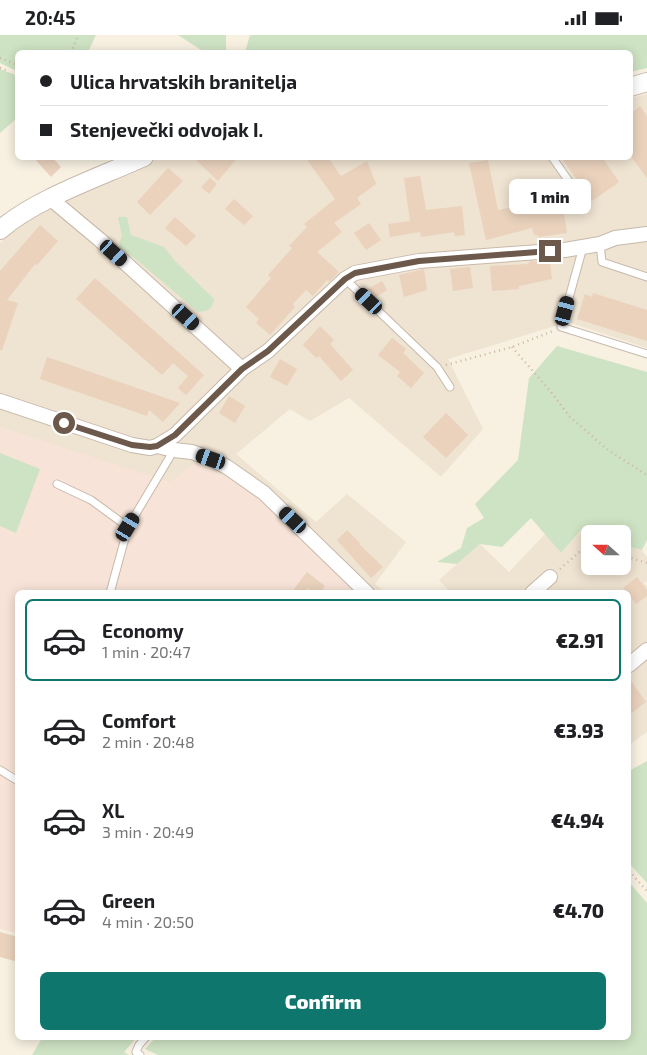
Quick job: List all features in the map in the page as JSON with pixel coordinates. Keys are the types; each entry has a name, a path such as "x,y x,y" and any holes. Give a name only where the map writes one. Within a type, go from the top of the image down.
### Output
{"street":[{"path":"633,86 647,82"},
{"path":"0,230 9,222 51,199 137,160"},
{"path":"51,199 100,240 242,369"},
{"path":"157,446 175,435 242,369 268,351 345,279 355,273 419,261 583,247 600,244 615,238 647,234"},
{"path":"0,401 132,445 157,446 192,452 227,467 264,493 364,590"},
{"path":"535,590 550,577"},
{"path":"631,663 647,650"}],"lane":[{"path":"554,160 575,190"},
{"path":"600,244 602,262 647,277"},
{"path":"583,247 561,327 647,354"},
{"path":"345,279 438,367 450,387"},
{"path":"111,590 128,527 174,450"},
{"path":"57,484 91,500 128,527"},
{"path":"0,769 15,779"},
{"path":"140,1055 136,1052 136,1049 144,1040"}],"path":[{"path":"72,50 77,35"},
{"path":"0,58 15,64"},
{"path":"0,74 1,69 8,71"},
{"path":"438,367 512,347 561,327"},
{"path":"512,347 569,416 608,450 647,475"},
{"path":"550,577 581,550"},
{"path":"631,558 647,563"},
{"path":"631,873 647,891"}],"shaded area":[{"path":"647,94 647,348 568,322 448,359 483,429 441,477 349,398 310,421 290,409 236,454 316,522 347,494 406,542 375,584 382,590 372,590 255,492 196,463 170,483 0,427 0,243 16,227 37,212 149,160 633,160 633,97"},
{"path":"0,427 170,482 196,463 255,492 358,590 15,590 15,933 0,929"},
{"path":"581,530 581,575 631,575 631,547 642,550 647,557 647,581 644,583 647,586 647,732 631,744 631,590 448,590 439,580 480,544 509,572 545,534 561,553"}],"green space":[{"path":"0,35 96,35 89,50 15,50 15,70 0,63"},
{"path":"178,35 226,35 226,50 201,50"},
{"path":"250,35 647,35 647,68 633,71 633,50 246,50"},
{"path":"0,69 15,75 15,120 0,133"},
{"path":"118,217 127,217 131,235 164,247 175,261 214,299 211,308 198,312 137,260 120,248 119,243 122,236"},
{"path":"557,346 647,372 647,540 642,550 631,547 631,525 581,525 581,530 561,553 531,518 502,547 480,544 457,564 437,562 461,548 467,528 484,518 475,504 518,460 529,378"},
{"path":"0,453 40,469 16,533 0,526"},
{"path":"647,761 647,883 631,865 631,770"},
{"path":"631,884 647,903 647,1055 158,1055 145,1049 153,1040 631,1040"},
{"path":"41,1040 134,1040 124,1052 129,1055 32,1055"}],"building":[{"path":"640,106 647,116 647,178 633,159 633,112"},
{"path":"36,160 55,160 61,167 51,177"},
{"path":"196,160 236,160 218,181"},
{"path":"307,160 330,160 341,176 367,161 376,184 357,198 361,204 334,223 342,232 317,252 339,272 329,282 327,280 313,296 306,290 293,304 295,307 270,335 256,323 259,319 246,307 271,278 268,275 292,248 289,246 307,227 304,224 335,199"},
{"path":"488,160 498,210 518,206 520,213 563,207 567,233 538,237 538,235 534,235 532,228 486,240 469,163"},
{"path":"563,160 604,160 619,182 592,201"},
{"path":"168,168 183,181 150,215 137,202"},
{"path":"420,176 426,210 462,206 465,235 455,236 454,232 421,237 420,232 390,237 388,224 410,221 404,178"},
{"path":"210,178 217,184 209,194 201,187"},
{"path":"234,199 253,216 244,225 225,209"},
{"path":"175,217 196,236 186,246 165,228"},
{"path":"369,223 381,240 366,250 354,233"},
{"path":"40,225 58,241 37,265 35,264 7,300 18,303 2,350 0,350 0,271"},
{"path":"530,261 550,263 552,279 519,286 519,289 492,291 490,266 528,264"},
{"path":"470,267 473,288 453,291 450,269"},
{"path":"424,269 427,290 404,297 399,275"},
{"path":"95,278 204,375 186,395 178,388 188,376 173,363 162,375 76,299"},
{"path":"382,281 387,290 373,299 366,290"},
{"path":"593,293 647,310 647,341 577,319 585,294 592,297"},
{"path":"320,326 334,340 330,344 353,370 341,381 319,356 316,358 303,345"},
{"path":"392,338 406,349 403,353 424,373 411,388 397,376 400,372 378,355"},
{"path":"47,357 180,403 163,422 149,410 147,416 40,379"},
{"path":"280,359 297,369 287,386 270,377"},
{"path":"229,396 245,406 235,423 219,413"},
{"path":"446,413 468,435 446,458 423,437"},
{"path":"347,530 383,567 371,578 337,540"},
{"path":"307,572 325,586 322,590 310,590 308,588 307,590 293,590"},
{"path":"637,577 647,590 647,596 636,604 631,598 631,590 625,590 623,588"},
{"path":"631,681 646,702 631,713"},
{"path":"0,932 15,936 15,961 0,957"}],"route":[{"path":"64,423 132,445 142,447 157,446 175,435 242,369 268,351 345,279 355,273 419,261 550,251"}]}
